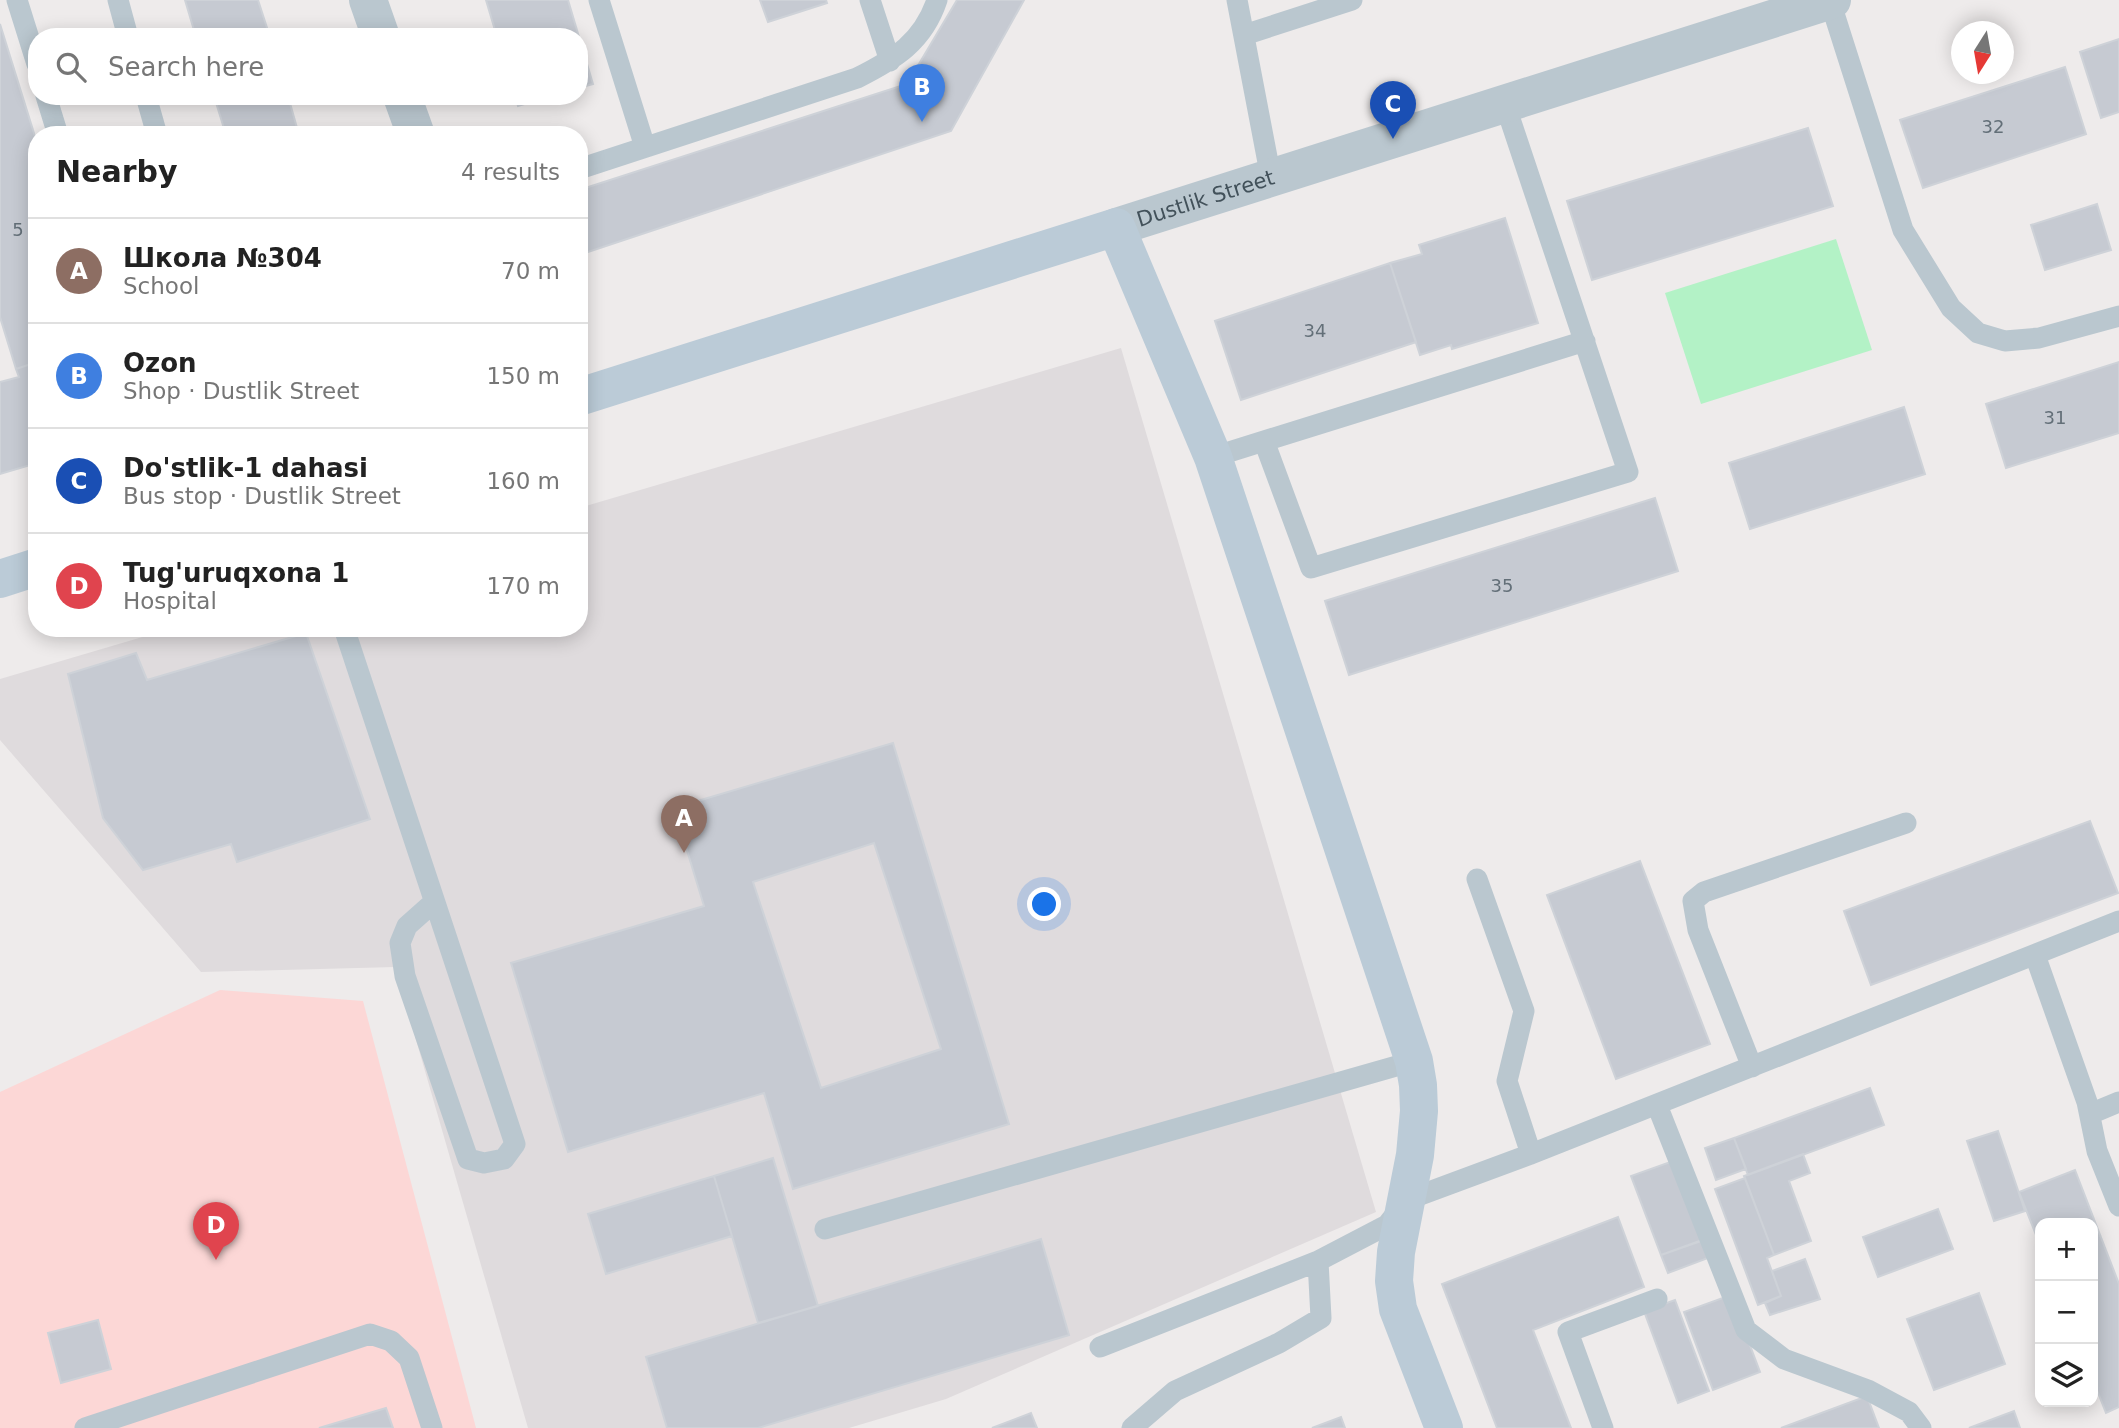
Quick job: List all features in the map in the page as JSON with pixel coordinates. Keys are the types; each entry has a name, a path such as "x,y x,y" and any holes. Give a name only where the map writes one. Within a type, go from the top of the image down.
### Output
{"street":[{"path":"368,0 378,28"},
{"name":"Dustlik Street","path":"588,394 1831,0"},
{"path":"405,105 413,126"},
{"path":"1116,227 1213,457 1413,1062 1418,1085 1419,1111 1415,1155 1395,1260 1394,1281 1397,1302 1444,1428"},
{"path":"0,579 28,570"}],"lane":[{"path":"17,0 28,35"},
{"path":"118,0 126,28"},
{"path":"599,0 645,148"},
{"path":"870,0 890,61"},
{"path":"588,166 857,78 890,61 916,40 937,0"},
{"path":"1237,0 1271,178"},
{"path":"1244,35 1352,0"},
{"path":"1831,0 1903,230 1951,308 1978,334 2006,341 2039,338 2119,316"},
{"path":"1264,441 1311,568 1628,472 1505,104"},
{"path":"50,105 55,126"},
{"path":"149,105 154,126"},
{"path":"1213,457 1585,341"},
{"path":"347,637 515,1144 504,1159 484,1163 468,1159 405,976 400,943 407,926 434,902"},
{"path":"1752,1067 1698,930 1693,901 1703,892 1906,823"},
{"path":"1477,878 1524,1011 1507,1081 1531,1154"},
{"path":"1100,1347 1318,1261 1387,1225 1407,1200 1657,1105 2119,921"},
{"path":"2035,955 2087,1102 2097,1151 2119,1206"},
{"path":"825,1229 1413,1062"},
{"path":"2090,1114 2119,1102"},
{"path":"1657,1105 1746,1330 1784,1359 1868,1390 1909,1412 1922,1428"},
{"path":"1132,1428 1175,1391 1279,1343 1321,1318 1318,1261"},
{"path":"1604,1428 1568,1332 1657,1299"},
{"path":"85,1428 370,1334 391,1341 409,1358 432,1428"}],"shaded area":[{"path":"1121,348 1376,1212 946,1399 849,1428 528,1428 395,967 201,972 0,740 0,679 142,637 588,637 588,505"},
{"path":"220,990 363,1001 476,1428 0,1428 0,1092"}],"green space":[{"path":"1836,239 1872,350 1701,404 1665,293"}],"building":[{"path":"185,0 258,0 267,28 193,28"},
{"path":"486,0 568,0 576,28 494,28"},
{"path":"760,0 826,0 827,3 768,22"},
{"path":"957,0 1024,0 951,131 588,252 588,187 907,84"},
{"path":"0,24 32,126 28,126 28,365 16,369 0,317"},
{"path":"2119,39 2119,112 2101,118 2080,52"},
{"path":"588,67 593,84 588,85"},
{"path":"2065,67 2086,134 1923,188 1900,120"},
{"path":"217,105 291,105 296,126 223,126"},
{"path":"1808,128 1833,206 1592,280 1567,201"},
{"path":"2097,204 2111,250 2045,270 2031,225"},
{"path":"1505,218 1538,323 1452,349 1451,345 1420,355 1390,263 1422,254 1419,245"},
{"path":"1390,263 1416,342 1241,400 1215,321"},
{"path":"2119,362 2119,433 2006,468 1986,404"},
{"path":"28,365 28,466 0,474 0,382 19,377 16,369"},
{"path":"1904,407 1925,474 1750,529 1729,463"},
{"path":"1655,498 1678,571 1349,675 1325,601"},
{"path":"292,637 307,637 370,819 237,862 231,844 143,870 103,818 68,674 136,653 147,680"},
{"path":"893,743 1009,1124 793,1189 764,1093 568,1152 511,963 704,906 674,808","holes":["874,843 941,1049 821,1088 753,882"]},
{"path":"2090,821 2118,893 1871,985 1844,911"},
{"path":"1640,861 1710,1044 1616,1079 1547,895"},
{"path":"1870,1088 1884,1125 1748,1175 1734,1138"},
{"path":"1998,1131 2025,1211 1994,1221 1967,1141"},
{"path":"1734,1138 1746,1169 1716,1180 1705,1148"},
{"path":"1803,1154 1810,1173 1789,1181 1811,1241 1774,1255 1744,1176"},
{"path":"773,1158 818,1306 758,1323 714,1176"},
{"path":"1676,1160 1705,1239 1661,1255 1631,1176"},
{"path":"2075,1170 2094,1218 2035,1218 2035,1232 2019,1192"},
{"path":"714,1176 732,1236 606,1274 588,1214"},
{"path":"1745,1178 1774,1255 1767,1258 1781,1296 1758,1305 1715,1189"},
{"path":"1938,1209 1953,1249 1878,1277 1863,1237"},
{"path":"1618,1217 1644,1287 1533,1330 1571,1428 1497,1428 1442,1284"},
{"path":"2098,1230 2119,1284 2119,1407 2106,1413 2098,1393"},
{"path":"1041,1239 1069,1335 758,1428 667,1428 646,1357"},
{"path":"1701,1241 1708,1258 1668,1273 1661,1255"},
{"path":"1805,1259 1820,1299 1770,1315 1765,1303 1781,1296 1772,1271"},
{"path":"1979,1293 2005,1364 1934,1390 1907,1319"},
{"path":"1731,1295 1760,1372 1713,1390 1684,1312"},
{"path":"1675,1300 1709,1391 1678,1403 1644,1311"},
{"path":"98,1320 111,1369 61,1383 48,1333"},
{"path":"1867,1396 1879,1428 1781,1428"},
{"path":"386,1408 393,1428 319,1428"},
{"path":"2014,1411 2020,1428 1969,1428"},
{"path":"1031,1413 1037,1428 992,1428"},
{"path":"1341,1417 1345,1428 1312,1428"}],"place":[{"name":"Ozon","path":"922,122"},
{"name":"Do'stlik-1 dahasi","path":"1393,139"},
{"name":"Школа №304","path":"684,853"},
{"name":"Tug'uruqxona 1","path":"216,1260"}]}
